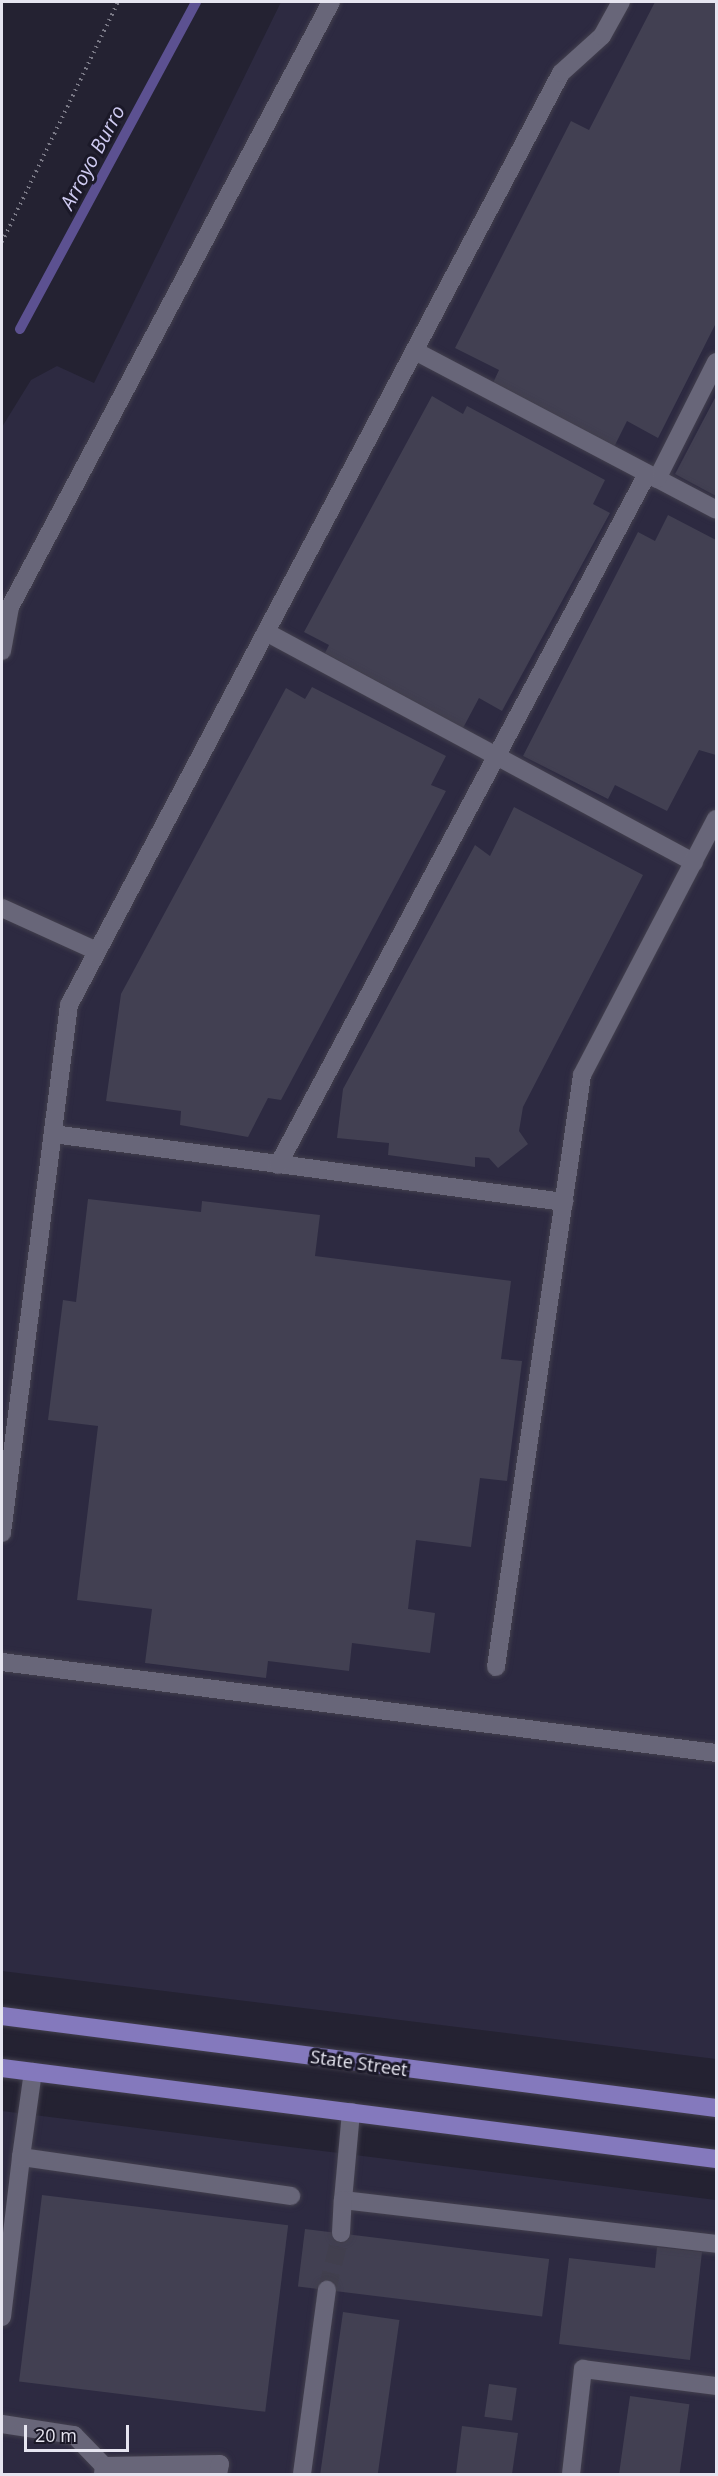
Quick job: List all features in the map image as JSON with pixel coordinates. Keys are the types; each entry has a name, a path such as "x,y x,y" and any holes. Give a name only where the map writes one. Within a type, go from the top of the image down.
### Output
{"main road":[{"name":"State Street","path":"2,2016 717,2108"},
{"path":"2,2068 717,2159"}],"street":[{"path":"2,651 10,607 331,2"},
{"path":"2,1533 69,1005 561,73 602,36 621,2"},
{"path":"415,351 717,510"},
{"path":"278,1165 651,477 717,362"},
{"path":"266,632 694,862"},
{"path":"496,1667 582,1075 717,819"},
{"path":"2,908 97,951"},
{"path":"52,1134 564,1202"},
{"path":"2,1662 717,1753"},
{"path":"2,2317 33,2072"},
{"path":"341,2233 351,2112"},
{"path":"21,2157 291,2196"},
{"path":"343,2200 717,2244"},
{"path":"302,2475 327,2290"},
{"path":"571,2475 583,2369 717,2386"},
{"path":"2,2424 74,2434 104,2470 220,2464 218,2475"}],"path":[{"path":"2,242 118,2"}],"shaded area":[{"path":"281,2 716,2 716,2059 2,1971 2,427 31,380 57,366 94,383"},
{"path":"2,2111 716,2200 716,2474 2,2474"}],"building":[{"path":"655,2 716,2 716,323 658,438 627,421 614,447 492,385 499,370 455,348 571,121 589,130"},
{"path":"432,396 463,414 467,406 605,480 593,504 610,513 502,711 479,698 463,728 325,653 329,645 304,632"},
{"path":"716,396 716,496 675,474"},
{"path":"668,515 716,540 716,755 699,750 667,811 615,785 608,799 523,756 638,532 655,541"},
{"path":"312,687 446,756 431,785 446,791 281,1100 268,1098 248,1137 180,1125 181,1111 106,1101 121,994 286,688 305,699"},
{"path":"514,807 643,875 523,1107 519,1131 528,1144 498,1168 489,1158 475,1157 475,1167 388,1155 389,1143 337,1138 343,1089 475,845 490,856"},
{"path":"88,1199 201,1212 202,1201 320,1215 315,1256 511,1281 501,1359 522,1361 507,1481 480,1478 471,1547 416,1540 408,1609 435,1613 430,1653 352,1643 349,1671 268,1661 266,1678 145,1663 152,1609 77,1600 98,1426 48,1420 63,1300 76,1302"},
{"path":"42,2195 288,2225 265,2412 19,2382"},
{"path":"305,2229 549,2259 542,2317 298,2287"},
{"path":"657,2247 702,2252 690,2360 559,2344 569,2258 655,2268"},
{"path":"343,2312 399,2320 378,2474 320,2473"},
{"path":"489,2384 517,2388 512,2421 484,2417"},
{"path":"630,2396 689,2404 680,2474 619,2474"},
{"path":"462,2426 518,2433 512,2474 456,2474"}],"waterway":[{"name":"Arroyo Burro","path":"20,329 196,2"}],"tunnel":[{"path":"327,2290 341,2233"}]}
